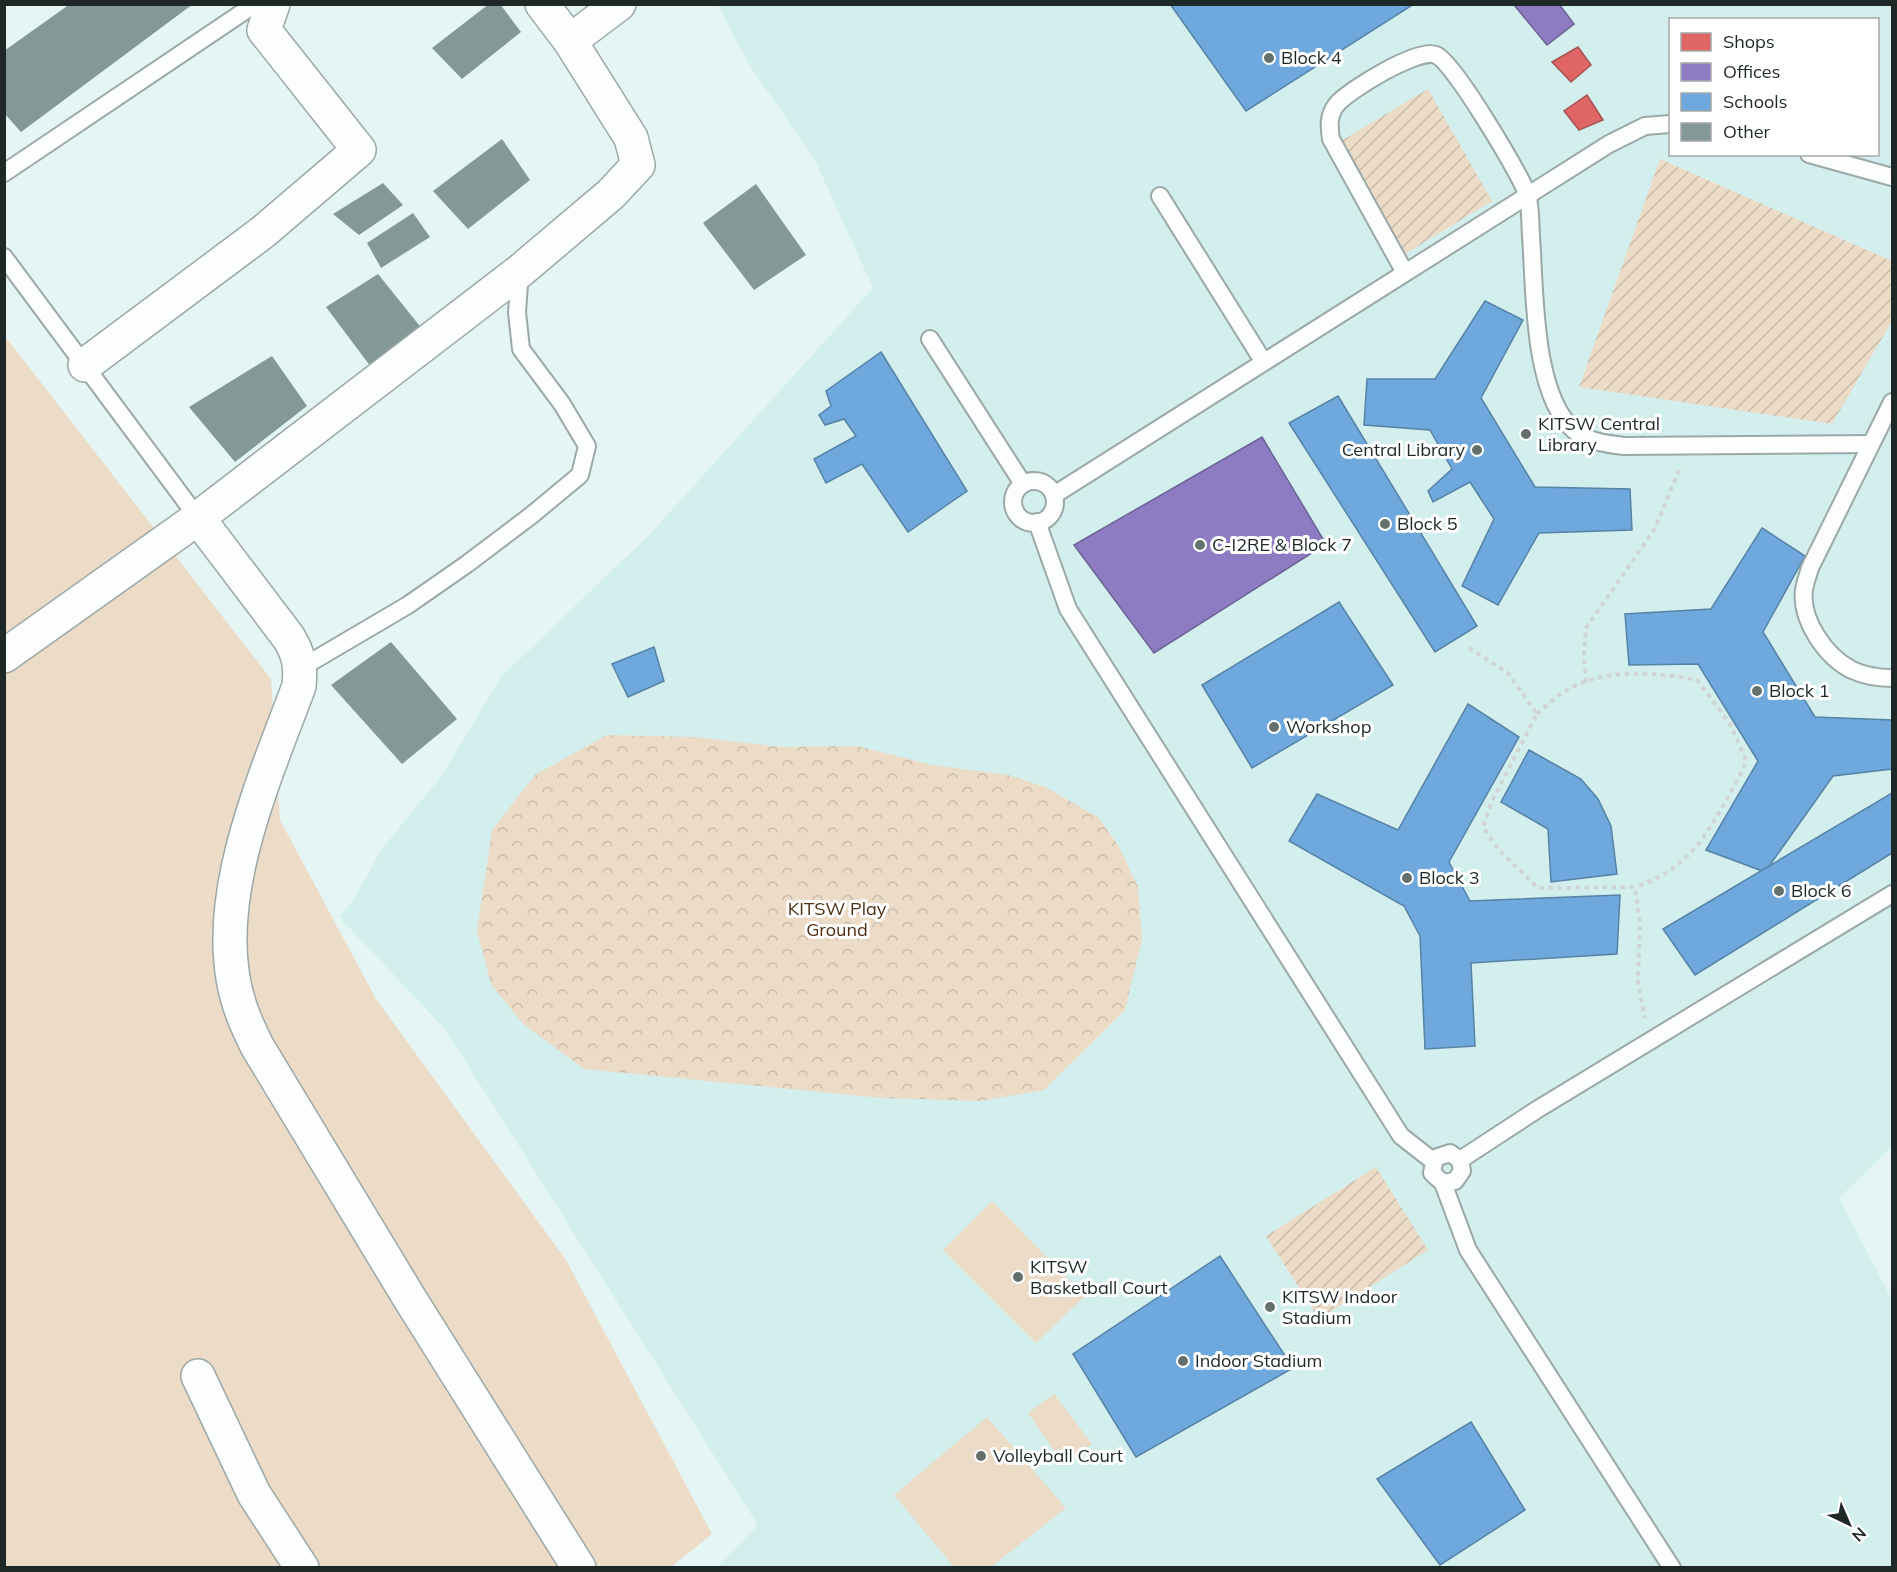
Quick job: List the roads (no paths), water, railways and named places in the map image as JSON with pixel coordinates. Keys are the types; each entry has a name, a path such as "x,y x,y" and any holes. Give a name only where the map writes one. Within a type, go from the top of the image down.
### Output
{"street":[{"path":"85,365 263,232 359,150 264,30 273,4"},
{"path":"4,656 198,518 520,271 611,194 638,165 631,138 570,41 542,4"},
{"path":"570,41 619,4"},
{"path":"198,518 289,638 298,652 301,668 299,686 252,814 238,868 231,921 231,960 241,1011 258,1046 410,1299 579,1568"},
{"path":"198,1376 254,1494 302,1568"}],"lane":[{"path":"4,173 255,4"},
{"path":"1404,271 1331,139 1330,114 1349,93 1413,56 1426,53 1437,55 1456,73 1527,193 1541,354 1549,392 1558,410 1577,432 1597,442 1624,446 1871,444"},
{"path":"1054,495 1527,193 1609,144 1645,126 1669,124"},
{"path":"1816,156 1893,177"},
{"path":"1160,196 1263,362"},
{"path":"4,257 198,518"},
{"path":"301,668 408,605 467,564 580,475 587,446 562,404 521,349 517,312 520,271"},
{"path":"930,339 1023,484"},
{"path":"1893,402 1810,568 1804,592 1807,617 1819,639 1833,655 1849,669 1867,676 1893,678"},
{"path":"1041,482 1054,495 1055,504 1052,513 1046,519 1037,522 1023,519 1015,509 1014,495 1023,484 1041,482"},
{"path":"1037,522 1068,609 1401,1136 1433,1161 1434,1177 1443,1184 1468,1250 1672,1568"},
{"path":"1460,1160 1653,1039 1893,894"},
{"path":"1433,1161 1446,1152 1460,1160 1462,1167 1458,1179 1452,1183 1443,1184"}],"place":[{"name":"Block 4","path":"1269,58"},
{"name":"KITSW Central Library","path":"1526,434"},
{"name":"Central Library","path":"1477,450"},
{"name":"Block 5","path":"1385,524"},
{"name":"C-I2RE & Block 7","path":"1200,545"},
{"name":"Block 1","path":"1757,691"},
{"name":"Workshop","path":"1274,727"},
{"name":"Block 3","path":"1407,878"},
{"name":"Block 6","path":"1779,891"},
{"name":"KITSW Basketball Court","path":"1018,1277"},
{"name":"KITSW Indoor Stadium","path":"1270,1307"},
{"name":"Indoor Stadium","path":"1183,1361"},
{"name":"Volleyball Court","path":"981,1456"}],"park label":[{"name":"KITSW Play Ground","path":"837,919"}]}
